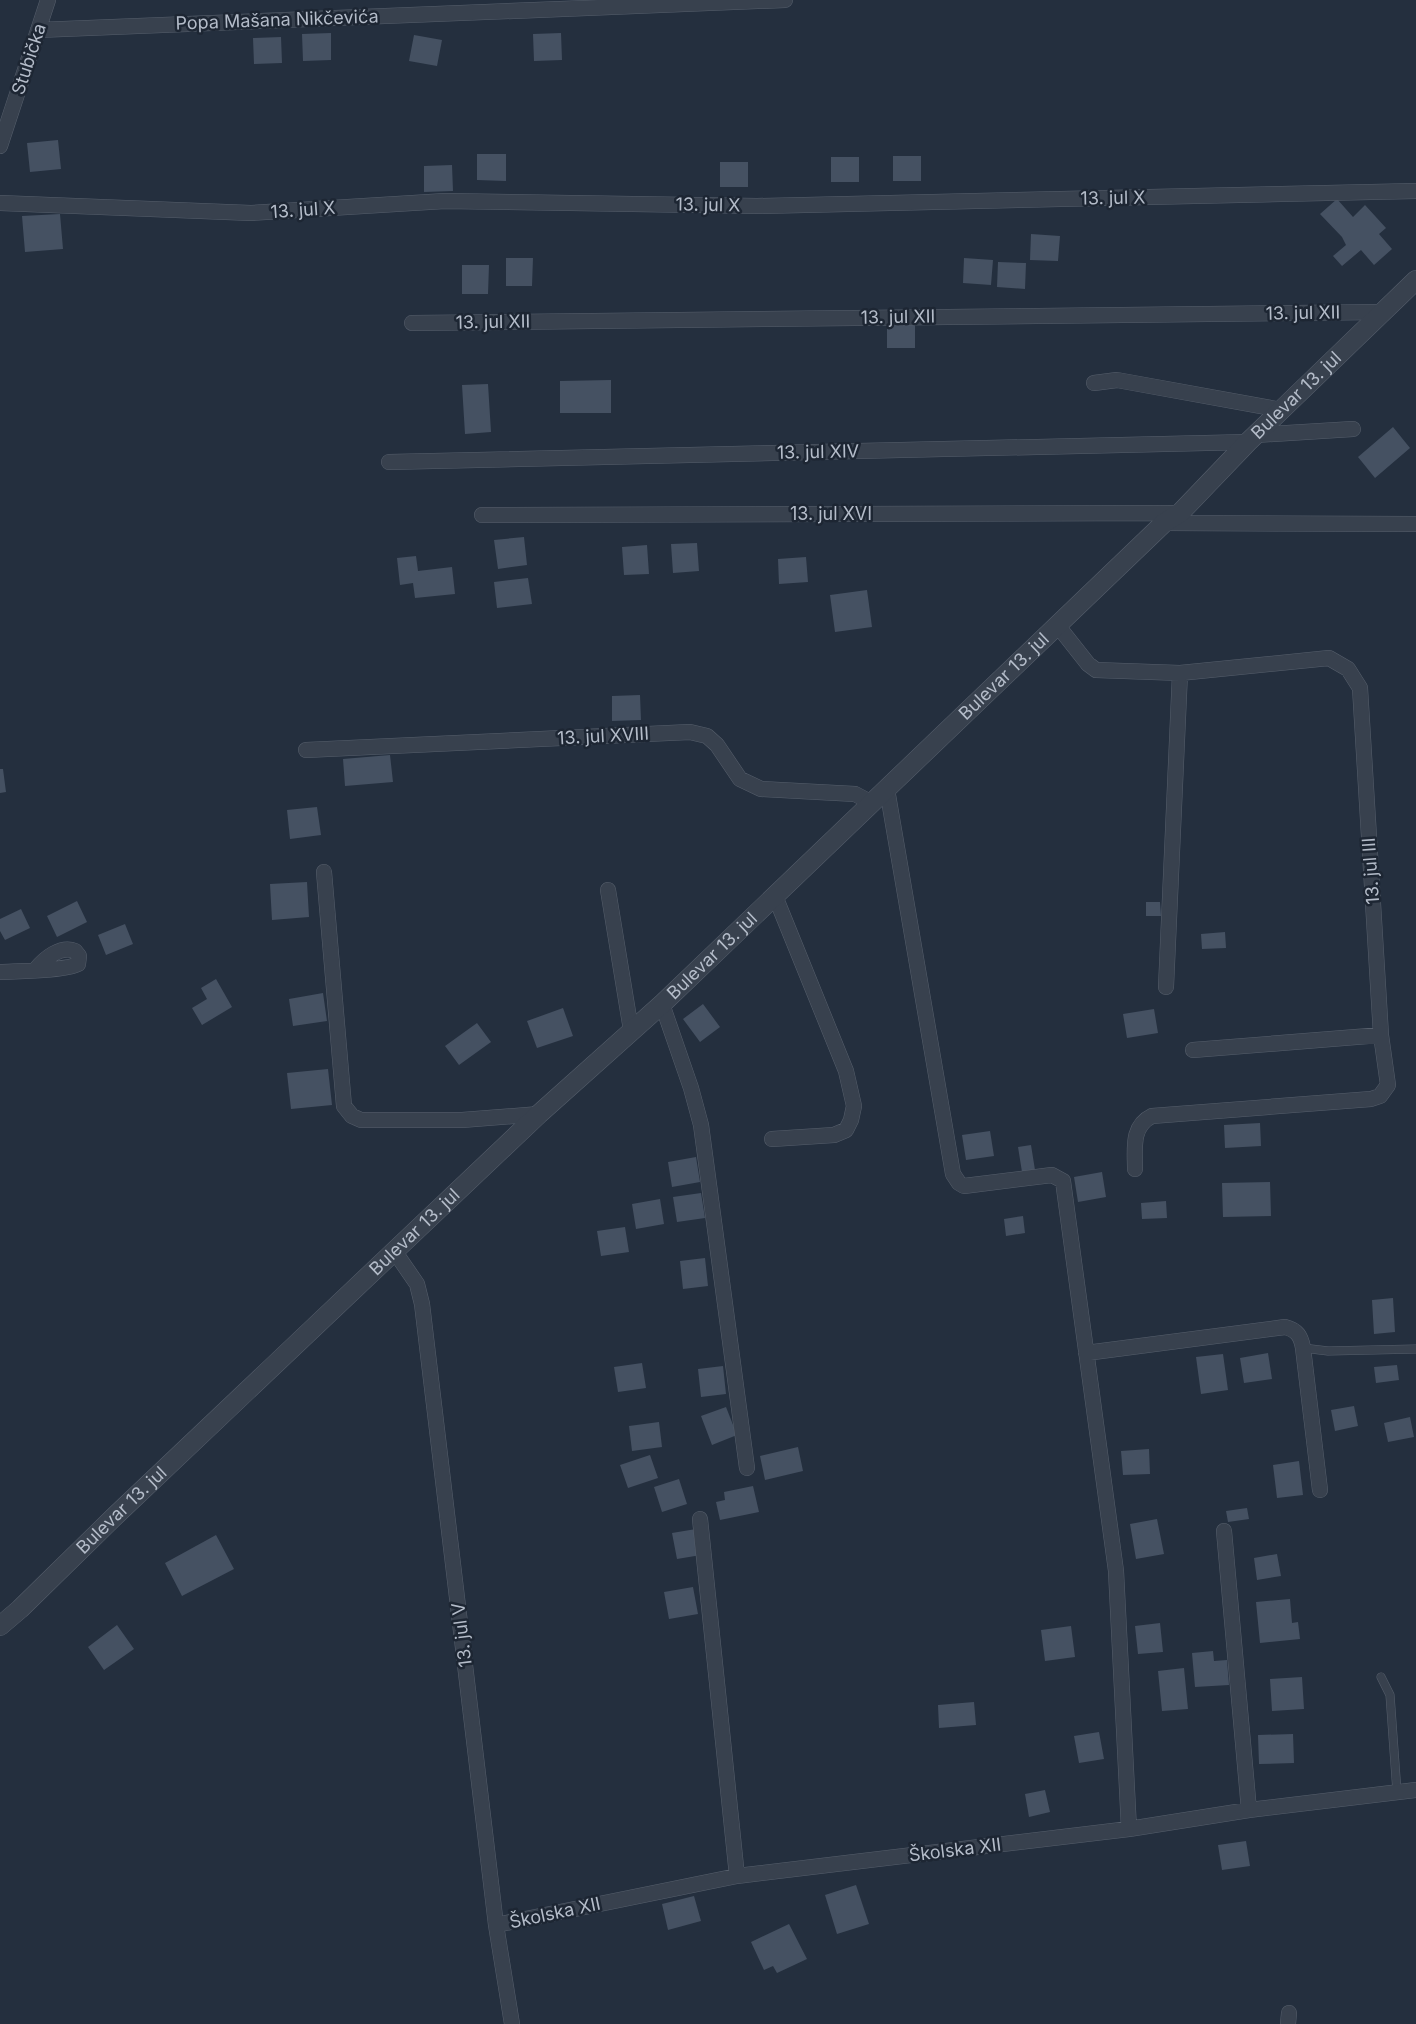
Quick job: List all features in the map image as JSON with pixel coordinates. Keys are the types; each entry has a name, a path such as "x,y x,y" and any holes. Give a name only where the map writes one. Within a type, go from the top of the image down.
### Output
{"street":[{"name":"Stubička","path":"0,146 48,0"},
{"name":"Popa Mašana Nikčevića","path":"38,30 785,0"},
{"name":"13. jul X","path":"0,203 251,213 446,200 757,206 1416,191"},
{"name":"Bulevar 13. jul","path":"0,1626 539,1114 662,1004 1164,523 1180,513 1252,438 1416,280"},
{"name":"13. jul XII","path":"412,323 1384,312"},
{"path":"1094,383 1116,380 1282,410"},
{"name":"13. jul XIV","path":"389,462 1252,438 1354,429"},
{"name":"13. jul XVI","path":"482,515 1180,513"},
{"path":"1164,523 1416,524"},
{"name":"13. jul III","path":"1058,626 1088,664 1096,670 1180,672 1329,658 1348,669 1360,688 1381,1035 1388,1085 1380,1096 1372,1099 1152,1116 1143,1120 1135,1135 1135,1169"},
{"path":"1166,987 1180,672"},
{"name":"13. jul XVIII","path":"306,750 690,732 707,736 740,779 750,785 761,789 855,794 872,803"},
{"path":"887,789 953,1174 959,1183 964,1186 1052,1175 1063,1181 1116,1571 1129,1829"},
{"path":"324,872 344,1106 352,1116 361,1120 462,1120 539,1114"},
{"path":"608,890 631,1030"},
{"path":"772,1139 840,1133 846,1130 851,1120 854,1106 846,1071 775,896"},
{"path":"0,972 36,969"},
{"path":"662,1004 691,1088 701,1124 747,1468"},
{"path":"1193,1050 1381,1035"},
{"name":"13. jul V","path":"395,1252 417,1284 422,1304 496,1925 512,2024"},
{"path":"1086,1353 1285,1327 1294,1329 1301,1338 1303,1348 1320,1490"},
{"path":"700,1519 737,1876"},
{"path":"1224,1531 1249,1810"},
{"name":"Školska XII","path":"496,1925 737,1876 1129,1829 1249,1810 1416,1790"}],"lane":[{"path":"1303,1348 1328,1352 1416,1349"},
{"path":"1380,1677 1390,1695 1397,1792"}],"building":[{"path":"331,33 331,60 303,61 302,34"},
{"path":"561,33 562,60 534,61 533,34"},
{"path":"414,35 442,40 437,66 409,61"},
{"path":"281,37 282,63 254,64 253,38"},
{"path":"58,140 61,169 30,172 27,143"},
{"path":"477,154 506,154 506,181 477,180"},
{"path":"893,156 921,156 921,181 893,181"},
{"path":"831,157 859,157 859,182 831,182"},
{"path":"720,162 748,162 748,187 720,187"},
{"path":"452,165 453,191 424,192 424,166"},
{"path":"1337,199 1353,217 1365,205 1386,228 1379,234 1392,249 1374,265 1361,250 1342,266 1333,256 1346,245 1342,237 1320,214"},
{"path":"60,214 63,249 25,252 22,216"},
{"path":"1031,234 1060,236 1058,261 1030,260"},
{"path":"506,258 533,258 532,286 506,286"},
{"path":"964,258 993,260 991,285 963,283"},
{"path":"998,262 1026,263 1025,289 997,287"},
{"path":"462,265 489,265 488,294 462,294"},
{"path":"887,323 915,323 915,348 887,348"},
{"path":"611,380 611,413 560,413 560,381"},
{"path":"488,384 491,432 465,434 462,385"},
{"path":"1393,427 1410,448 1375,478 1358,457"},
{"path":"524,537 527,565 498,569 494,540"},
{"path":"697,543 699,571 673,573 671,544"},
{"path":"647,545 649,574 624,575 622,547"},
{"path":"416,556 418,571 452,567 455,594 415,598 413,583 400,585 397,558"},
{"path":"806,557 808,582 779,584 778,559"},
{"path":"528,578 532,604 497,608 494,582"},
{"path":"867,590 872,627 835,632 830,595"},
{"path":"640,695 641,720 612,721 612,696"},
{"path":"390,755 393,782 345,786 343,759"},
{"path":"0,769 3,769 6,792 0,793"},
{"path":"317,807 321,835 290,839 287,810"},
{"path":"307,882 309,917 272,920 270,884"},
{"path":"77,901 87,922 57,937 47,916"},
{"path":"1146,902 1160,902 1161,916 1146,916"},
{"path":"21,909 30,928 5,940 0,931 0,919"},
{"path":"125,924 133,944 106,955 98,935"},
{"path":"1225,932 1226,948 1202,949 1201,934"},
{"path":"216,979 232,1007 202,1025 192,1008 207,999 201,988"},
{"path":"323,993 327,1021 293,1026 289,999"},
{"path":"703,1004 720,1027 700,1042 683,1019"},
{"path":"563,1008 573,1036 537,1048 527,1021"},
{"path":"1154,1009 1158,1033 1127,1038 1123,1014"},
{"path":"477,1023 491,1042 459,1065 445,1046"},
{"path":"328,1069 332,1105 291,1109 287,1073"},
{"path":"1260,1123 1261,1146 1225,1148 1224,1125"},
{"path":"990,1131 994,1156 966,1160 962,1135"},
{"path":"1031,1145 1035,1170 1022,1172 1018,1147"},
{"path":"696,1157 700,1182 672,1187 668,1162"},
{"path":"1102,1172 1106,1197 1078,1202 1074,1177"},
{"path":"1270,1182 1271,1216 1223,1217 1222,1183"},
{"path":"701,1193 705,1218 677,1222 673,1197"},
{"path":"660,1199 664,1224 636,1229 632,1204"},
{"path":"1166,1201 1167,1218 1142,1219 1141,1203"},
{"path":"1023,1216 1025,1233 1006,1236 1004,1219"},
{"path":"625,1227 629,1252 601,1256 597,1231"},
{"path":"705,1258 708,1286 683,1289 680,1261"},
{"path":"1393,1298 1395,1332 1374,1334 1372,1300"},
{"path":"1268,1353 1272,1379 1244,1383 1240,1358"},
{"path":"1223,1354 1228,1390 1201,1394 1196,1357"},
{"path":"642,1363 646,1388 618,1392 614,1367"},
{"path":"1397,1365 1399,1380 1376,1383 1374,1367"},
{"path":"723,1366 726,1394 701,1397 698,1369"},
{"path":"1354,1406 1358,1426 1335,1431 1331,1410"},
{"path":"726,1407 737,1435 712,1445 701,1416"},
{"path":"1410,1417 1414,1437 1388,1442 1384,1423"},
{"path":"659,1422 662,1447 632,1451 629,1426"},
{"path":"798,1447 803,1471 765,1480 760,1456"},
{"path":"1149,1449 1150,1474 1123,1475 1121,1451"},
{"path":"650,1455 658,1478 628,1488 620,1465"},
{"path":"1299,1461 1303,1495 1277,1498 1273,1465"},
{"path":"679,1479 687,1504 662,1512 654,1487"},
{"path":"753,1486 759,1512 720,1520 716,1502 725,1500 724,1492"},
{"path":"1247,1508 1249,1519 1228,1522 1226,1511"},
{"path":"1157,1519 1164,1554 1136,1559 1130,1524"},
{"path":"696,1529 701,1555 677,1559 672,1533"},
{"path":"216,1535 234,1569 182,1596 165,1563"},
{"path":"1277,1554 1281,1576 1257,1580 1254,1558"},
{"path":"693,1587 698,1614 669,1619 664,1592"},
{"path":"1290,1599 1292,1623 1298,1622 1300,1639 1260,1643 1256,1602"},
{"path":"1160,1623 1163,1652 1138,1654 1135,1626"},
{"path":"117,1625 134,1649 104,1670 88,1647"},
{"path":"1071,1626 1075,1657 1045,1661 1041,1630"},
{"path":"1213,1651 1214,1661 1227,1660 1229,1685 1195,1687 1192,1653"},
{"path":"1184,1668 1188,1709 1162,1711 1158,1671"},
{"path":"1302,1677 1304,1709 1272,1711 1270,1679"},
{"path":"974,1702 976,1725 939,1728 938,1705"},
{"path":"1099,1732 1104,1759 1079,1763 1074,1736"},
{"path":"1293,1734 1294,1763 1259,1764 1258,1735"},
{"path":"1045,1790 1050,1812 1029,1817 1025,1794"},
{"path":"1246,1841 1250,1866 1222,1870 1218,1845"},
{"path":"856,1885 869,1924 837,1934 825,1895"},
{"path":"694,1896 701,1921 668,1930 662,1904"},
{"path":"789,1924 807,1959 777,1973 773,1966 764,1970 751,1942"}]}
